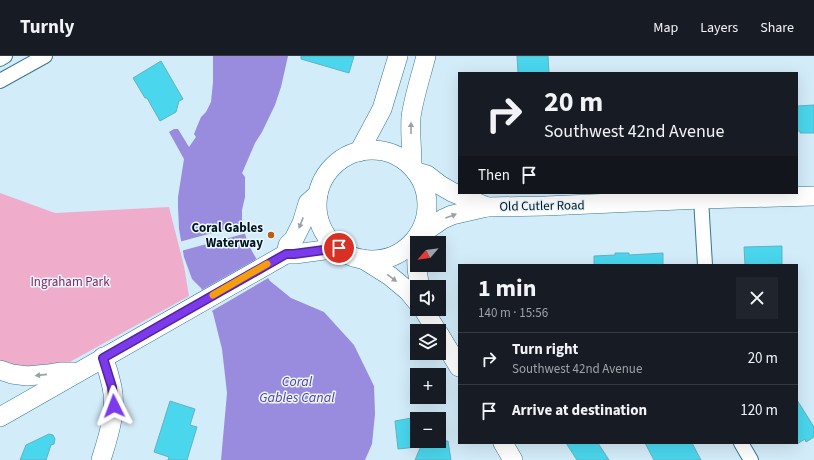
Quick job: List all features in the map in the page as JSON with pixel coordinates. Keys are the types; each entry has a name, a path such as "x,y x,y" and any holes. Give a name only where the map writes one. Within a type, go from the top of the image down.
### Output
{"main road":[{"path":"359,152 382,109 398,56"},
{"path":"414,170 411,127 412,116 426,56"},
{"path":"410,245 396,254 371,260 346,253 339,248 327,236 319,217 318,194 327,173 344,158 366,150 389,152 399,157 414,170 422,182 426,193 426,214 420,236"},
{"name":"Old Cutler Road","path":"414,170 427,175 452,192 487,207"},
{"path":"279,258 294,239 302,223 308,203 318,194"},
{"name":"Old Cutler Road","path":"421,236 427,230 452,214 487,207 814,196"},
{"path":"0,417 279,258 294,254 339,248"},
{"path":"363,259 390,276 410,293"},
{"path":"446,346 458,365"},
{"path":"101,460 111,424 114,406 112,387 103,358"},
{"path":"0,370 12,374 28,376 60,372 79,372"},
{"path":"504,444 513,460"}],"street":[{"path":"0,59 5,56"},
{"path":"0,81 45,56"},
{"path":"702,199 705,264"},
{"path":"742,444 751,460"}],"green space":[{"name":"Ingraham Park","path":"0,193 55,213 169,207 184,266 189,296 68,363 44,370 0,364"}],"water":[{"name":"Coral Gables Canal","path":"213,56 288,56 275,105 255,143 242,173 245,177 245,197 242,210 244,231 253,253 270,281 291,298 324,312 354,345 374,386 375,414 372,444 365,460 221,460 227,393 222,349 213,313 201,288 192,279 184,257 179,229 178,197 184,159 169,132 174,129 178,129 189,147 196,137 194,134 201,117 206,112 211,102"}],"pier":[{"path":"245,224 247,233 181,251 179,242"},
{"path":"258,258 270,277 210,312 200,291"}],"building":[{"path":"301,56 354,56 349,73 301,59"},
{"path":"517,56 548,56 549,72 518,72"},
{"path":"161,61 183,99 179,101 176,112 160,121 147,98 145,98 133,78"},
{"path":"814,105 814,133 800,133 800,131 798,131 798,106"},
{"path":"782,246 782,264 745,264 744,247"},
{"path":"615,253 629,253 629,255 663,253 663,264 594,264 594,256 615,255"},
{"path":"170,401 195,409 190,425 197,427 187,460 168,460 169,457 154,452"},
{"path":"798,402 814,427 814,437 806,442 805,439 798,443"},
{"path":"410,418 410,448 398,449 395,421"},
{"path":"49,434 53,435 55,439 54,444 51,445 46,460 20,460 26,445"},
{"path":"446,441 448,441 451,460 415,460 420,448 446,448"},
{"path":"567,444 599,444 609,460 577,460"},
{"path":"646,444 693,444 701,460 654,460"}],"slow traffic":[{"path":"213,295 267,264"}],"place":[{"name":"Coral Gables Waterway","path":"271,235"}],"route":[{"path":"114,406 109,373 103,358 286,254 339,248"}]}
